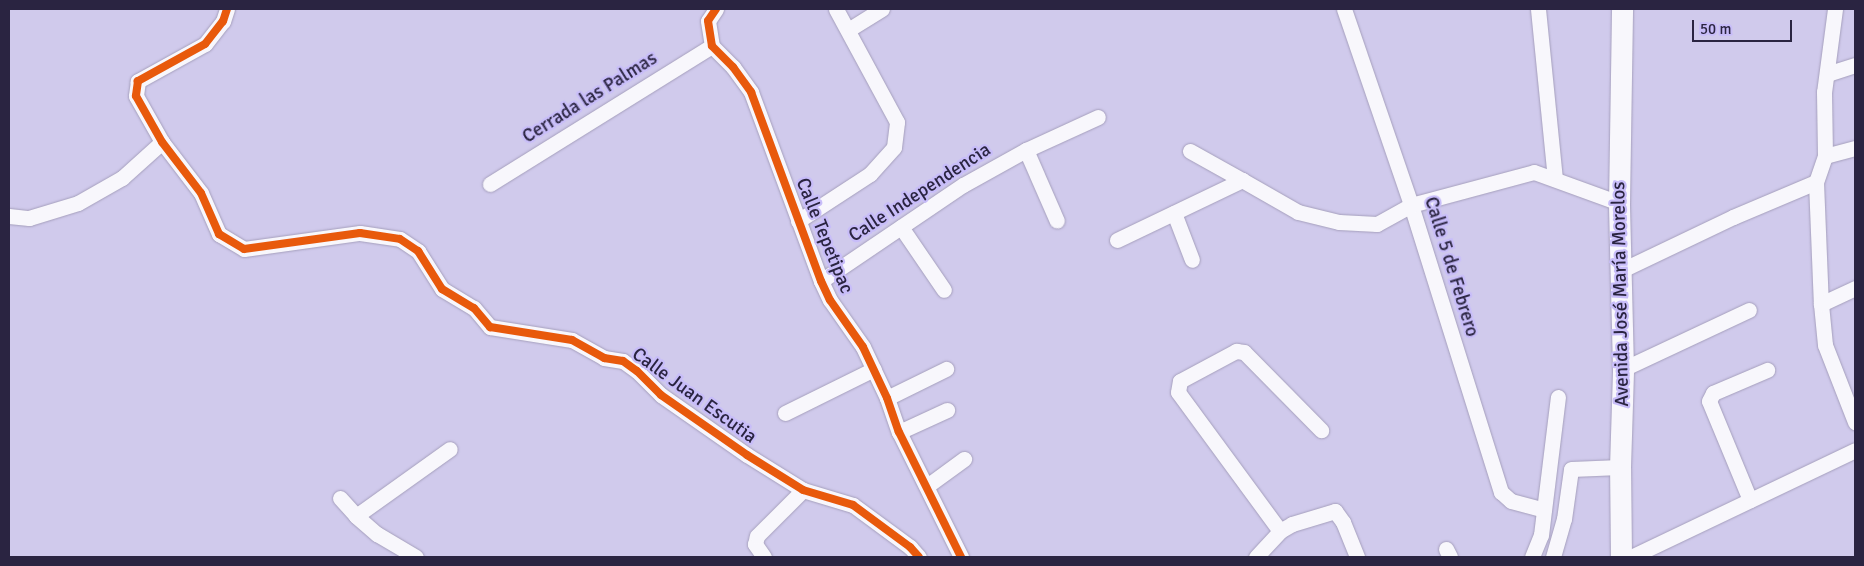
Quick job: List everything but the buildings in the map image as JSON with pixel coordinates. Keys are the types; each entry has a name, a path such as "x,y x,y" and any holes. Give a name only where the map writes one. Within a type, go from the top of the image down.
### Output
{"main road":[{"name":"Avenida José María Morelos","path":"1621,557 1620,467 1623,370 1619,203 1622,9"}],"street":[{"name":"Calle Juan Escutia","path":"227,9 223,21 205,44 138,81 136,96 162,142 201,193 219,234 244,249 360,233 400,239 418,251 442,289 474,308 490,327 572,340 604,358 623,361 637,371 661,395 747,455 803,490 853,505 910,547 919,557"},
{"path":"712,46 708,21 716,9"},
{"path":"798,221 870,174 894,147 897,122 836,9"},
{"path":"848,30 882,9"},
{"name":"Calle 5 de Febrero","path":"1344,9 1411,206 1501,492 1511,501 1544,510"},
{"path":"1538,9 1555,179"},
{"path":"1835,9 1824,100 1826,156 1816,182 1821,304 1825,344 1855,422"},
{"name":"Cerrada las Palmas","path":"490,184 712,46"},
{"name":"Calle Tepetipac","path":"712,46 733,67 751,92 776,155 821,281 830,300 863,347 887,398 900,432 961,557"},
{"path":"1827,74 1855,65"},
{"name":"Calle Independencia","path":"821,281 902,228 963,184 1026,150 1098,117"},
{"path":"9,216 29,218 78,203 122,178 162,142"},
{"path":"1826,156 1855,148"},
{"path":"1026,150 1057,221"},
{"path":"1190,151 1298,212 1339,222 1376,224 1411,206 1534,172 1619,203"},
{"path":"1117,240 1242,180"},
{"path":"1622,270 1733,217 1816,182"},
{"path":"1174,213 1192,260"},
{"path":"902,228 944,290"},
{"path":"1821,304 1855,288"},
{"path":"1623,370 1750,310"},
{"path":"1280,531 1178,392 1180,381 1236,351 1244,352 1321,430"},
{"path":"785,413 874,369"},
{"path":"887,398 946,369"},
{"path":"1750,500 1710,401 1713,393 1767,370"},
{"path":"1532,557 1541,535 1558,397"},
{"path":"900,432 947,410"},
{"path":"356,516 450,449"},
{"path":"1631,557 1855,450"},
{"path":"927,486 964,459"},
{"path":"1553,557 1567,502 1571,469 1620,467"},
{"path":"764,557 755,544 758,536 803,490"},
{"path":"340,498 356,516 377,534 416,557"},
{"path":"1256,557 1280,531 1292,524 1335,511 1343,522 1357,557"}],"cycle path":[{"path":"227,9 223,21 205,44 138,81 136,96 162,142 201,193 219,234 244,249 360,233 400,239 418,251 442,289 474,308 490,327 572,340 604,358 623,361 637,371 661,395 747,455 803,490 853,505 910,547 919,557"},
{"path":"716,9 708,21 712,46 733,67 751,92 821,281 830,300 863,347 887,398 899,432 961,557"}]}
